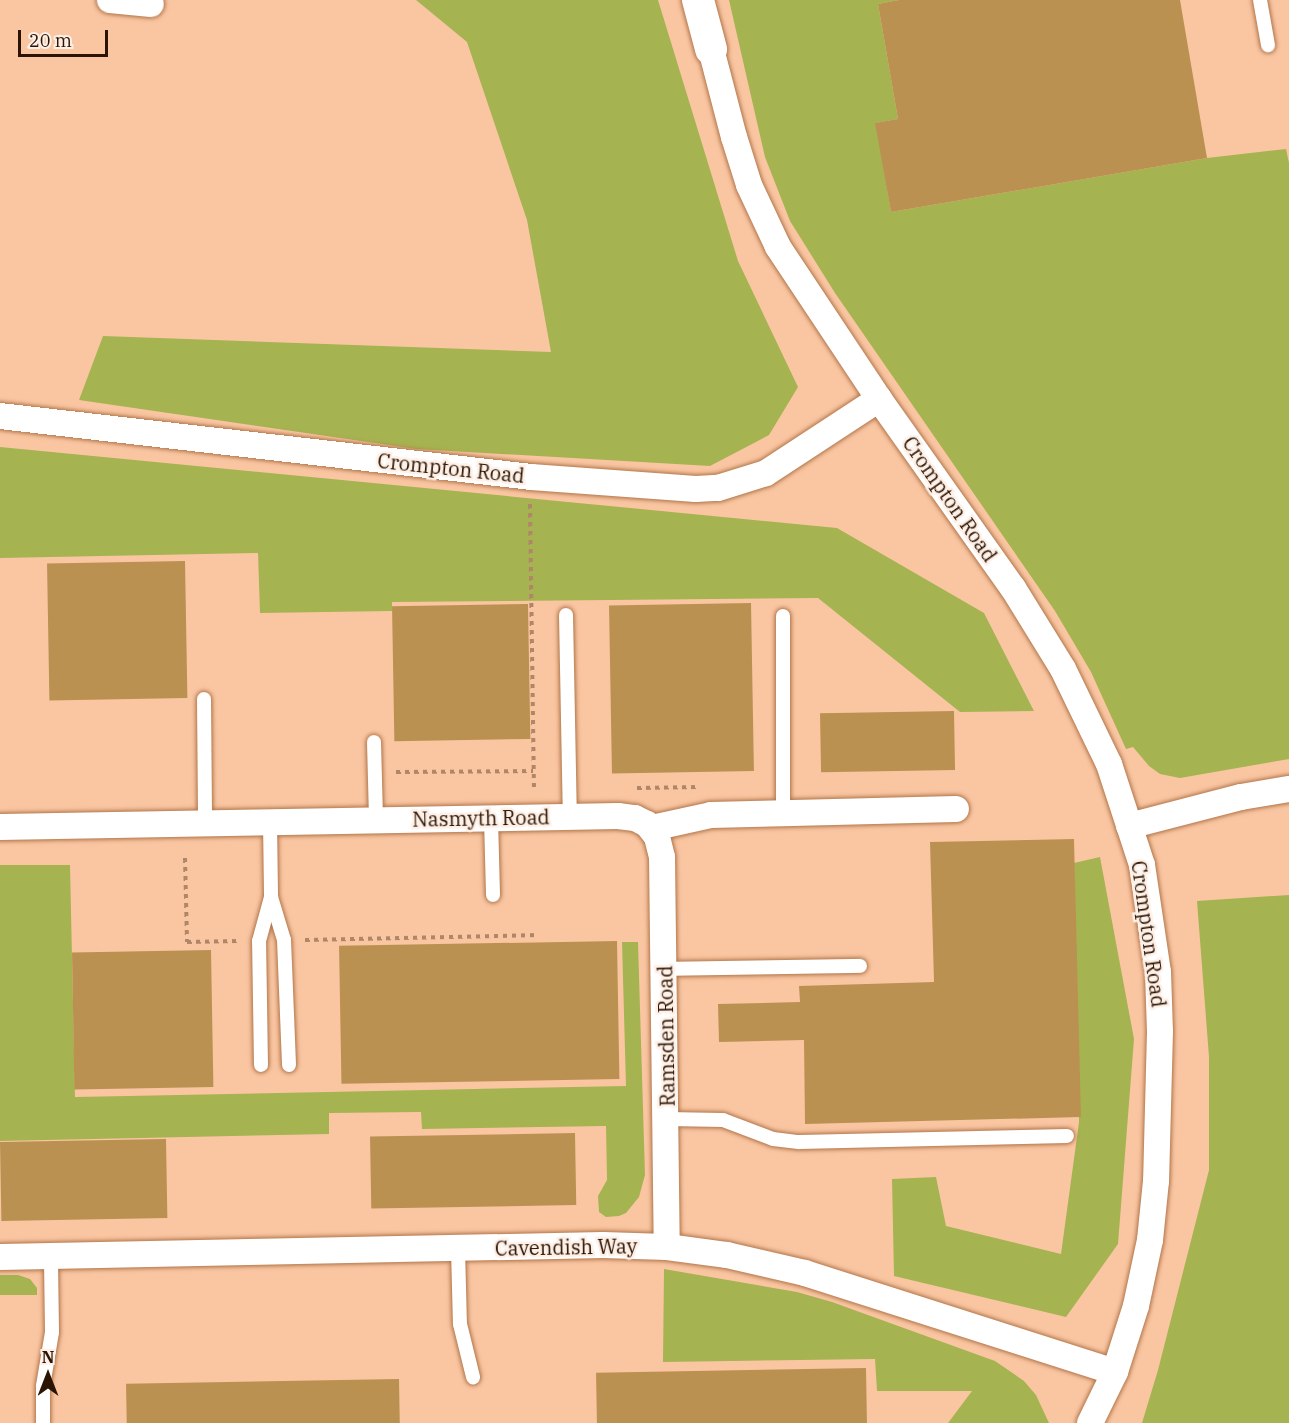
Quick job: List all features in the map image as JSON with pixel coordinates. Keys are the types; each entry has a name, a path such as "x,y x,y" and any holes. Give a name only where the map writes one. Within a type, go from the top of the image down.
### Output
{"street":[{"path":"110,0 151,4"},
{"name":"Crompton Road","path":"698,0 734,138 760,213 798,280 1012,588 1063,669 1087,714 1109,764 1142,865 1158,972 1160,1031 1158,1143 1150,1240 1136,1306 1115,1372 1090,1423"},
{"name":"Crompton Road","path":"0,416 531,477 664,488 707,489 738,484 766,473 879,399"},
{"path":"1129,826 1241,796 1289,789"},
{"path":"652,828 711,814 956,809"},
{"name":"Nasmyth Road","path":"0,827 629,816 652,828"},
{"name":"Ramsden Road","path":"652,828 661,849 665,969 667,1247"},
{"name":"Cavendish Way","path":"0,1257 603,1245 667,1247 727,1255 806,1273 1115,1372"}],"lane":[{"path":"1260,0 1268,45"},
{"path":"566,615 570,817"},
{"path":"783,616 783,813"},
{"path":"204,699 205,823"},
{"path":"374,742 376,820"},
{"path":"491,818 493,895"},
{"path":"261,1065 259,941 271,897 270,822"},
{"path":"271,897 284,940 289,1065"},
{"path":"665,969 860,966"},
{"path":"667,1119 723,1120 762,1136 788,1142 1067,1136"},
{"path":"458,1249 460,1324 473,1377"},
{"path":"43,1423 43,1386 52,1332 51,1257"}],"path":[{"path":"530,524 533,764"},
{"path":"375,772 533,771"},
{"path":"629,788 700,787"},
{"path":"534,788 569,788"},
{"path":"184,858 187,942 259,941"},
{"path":"284,940 538,935"}],"green space":[{"path":"416,0 658,0 738,261 798,387 769,435 710,466 416,449 79,400 103,336 551,352 527,220 467,42"},
{"path":"729,0 899,0 878,4 898,119 876,123 891,212 1207,158 1286,149 1289,163 1289,759 1180,778 1160,774 1149,766 1133,747 1126,749 1091,672 1055,611 835,293 790,221 765,157"},
{"path":"0,447 837,528 984,613 1034,711 960,712 818,598 392,602 392,611 260,613 258,553 0,558"},
{"path":"1100,857 1134,1039 1118,1244 1066,1317 894,1276 892,1179 936,1177 946,1226 1061,1254 1079,1122 1074,863"},
{"path":"0,865 70,865 75,1097 626,1086 622,942 638,942 645,1175 639,1197 626,1213 619,1216 606,1217 599,1212 598,1196 607,1180 606,1126 422,1129 421,1112 329,1113 329,1134 0,1141"},
{"path":"1289,895 1289,1423 1142,1423 1158,1370 1209,1170 1209,1057 1197,901"},
{"path":"664,1269 797,1292 832,1302 995,1361 1024,1381 1036,1395 1049,1423 948,1423 972,1391 877,1391 875,1359 663,1362"},
{"path":"0,1275 18,1275 30,1279 37,1288 37,1295 0,1295"}],"building":[{"path":"899,0 1180,0 1207,158 891,212 875,123 898,119 878,4"},
{"path":"185,561 187,698 49,700 47,563"},
{"path":"751,603 754,771 612,773 609,605"},
{"path":"528,604 530,739 394,741 392,606"},
{"path":"954,711 955,770 821,772 820,713"},
{"path":"1074,839 1081,1117 805,1124 804,1040 719,1042 718,1004 800,1002 799,986 934,982 930,842"},
{"path":"617,941 619,1079 341,1084 339,946"},
{"path":"211,950 213,1087 74,1089 72,952"},
{"path":"575,1133 576,1205 371,1209 370,1137"},
{"path":"166,1139 167,1218 1,1221 0,1142"},
{"path":"866,1368 867,1423 597,1423 596,1373"},
{"path":"399,1379 400,1423 127,1423 126,1384"}]}
